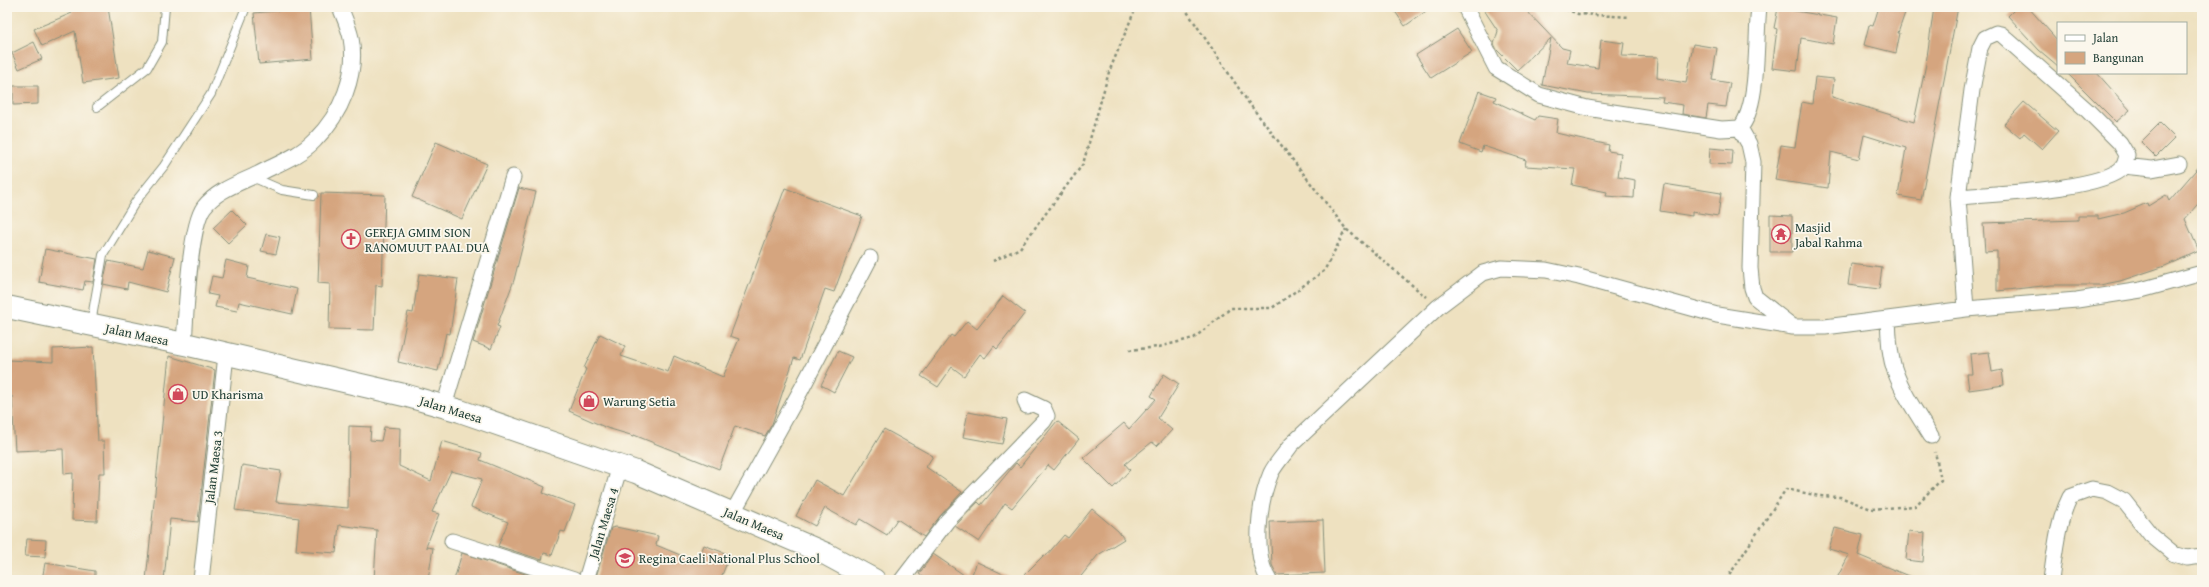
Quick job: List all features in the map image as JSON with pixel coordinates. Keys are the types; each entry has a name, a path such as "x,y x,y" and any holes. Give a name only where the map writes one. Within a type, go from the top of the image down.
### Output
{"street":[{"path":"184,344 187,296 195,232 203,208 213,196 297,154 315,141 337,112 350,82 352,60 351,38 340,7"},
{"path":"1465,7 1496,68 1539,95 1587,108 1721,129 1740,128 1747,120 1752,100 1759,7"},
{"path":"1958,196 2066,186 2097,180 2114,173 2123,166 2127,155 2120,143 2001,34 1996,33 1985,38 1980,48 1972,90 1958,196 1966,309"},
{"path":"1740,128 1749,144 1753,162 1750,268 1752,288 1755,298 1793,327"},
{"path":"2123,166 2152,169 2179,164"},
{"path":"444,406 513,177"},
{"path":"732,514 801,390 870,258"},
{"path":"1270,580 1263,570 1259,553 1261,505 1272,472 1291,445 1438,307 1483,273 1501,268 1546,270 1717,315 1793,327 1825,327 1966,309 2077,300 2141,290 2202,273"},
{"name":"Jalan Maesa","path":"7,307 184,344 226,355 404,395 444,406 620,466 826,554 874,580"},
{"path":"1888,319 1891,356 1894,371 1913,407 1931,436"},
{"name":"Jalan Maesa 3","path":"201,580 226,355"},
{"path":"902,580 947,521 1044,421 1047,416 1044,409 1025,400 1027,406"},
{"name":"Jalan Maesa 4","path":"586,580 620,466"},
{"path":"2051,580 2057,537 2063,510 2070,497 2092,489 2107,492 2124,502 2151,535 2174,554 2187,558 2202,556"},
{"path":"452,541 574,580"}],"lane":[{"path":"97,107 147,68 162,42 165,7"},
{"path":"91,324 103,255 136,201 164,166 211,94 246,7"},
{"path":"252,177 282,190 314,195"}],"path":[{"path":"993,261 1020,248 1083,164 1109,72 1136,7"},
{"path":"1184,7 1248,102 1346,229 1438,307"},
{"path":"1560,7 1578,14 1630,17"},
{"path":"1129,350 1159,347 1194,338 1231,308 1272,308 1324,271 1346,229"},
{"path":"1726,580 1786,489 1819,496 1840,496 1871,509 1915,506 1941,480 1931,436"}],"building":[{"path":"71,7 108,7 119,78 83,83 75,31 42,46 34,29 72,13"},
{"path":"1392,7 1432,7 1405,26"},
{"path":"1482,7 1523,7 1562,48 1570,50 1567,63 1598,68 1601,40 1624,43 1622,56 1658,57 1657,78 1686,83 1693,44 1717,48 1712,80 1730,83 1726,107 1708,105 1706,118 1682,114 1683,105 1662,102 1663,97 1588,94 1542,85 1551,38 1517,70 1497,50 1494,44 1498,31"},
{"path":"1879,7 1907,7 1898,33 1900,33 1896,53 1864,45 1869,25 1873,26"},
{"path":"1934,7 1958,7 1921,200 1898,196 1906,148 1864,135 1859,159 1831,152 1828,188 1775,180 1781,145 1795,147 1802,102 1812,104 1815,77 1834,79 1832,97 1914,122 1926,64"},
{"path":"2017,7 2028,7 2057,40 2057,65 2039,50 2008,16"},
{"path":"309,8 313,59 259,64 254,13"},
{"path":"1778,8 1837,18 1833,44 1801,38 1797,71 1772,68 1777,29 1774,28"},
{"path":"1457,29 1472,52 1431,78 1416,55"},
{"path":"34,42 42,59 19,69 12,53"},
{"path":"2068,74 2098,74 2130,110 2116,122"},
{"path":"13,86 38,86 38,104 13,105"},
{"path":"1479,91 1496,97 1494,101 1535,120 1538,116 1558,119 1556,133 1609,145 1608,151 1621,153 1618,177 1635,180 1634,198 1606,196 1607,192 1572,185 1575,169 1525,166 1526,160 1483,146 1481,152 1460,144"},
{"path":"2024,102 2058,131 2042,149 2024,133 2020,138 2004,124"},
{"path":"2160,123 2175,138 2156,157 2141,142"},
{"path":"436,142 487,164 462,219 412,197"},
{"path":"1710,148 1733,150 1732,165 1709,164"},
{"path":"2202,163 2202,199 2185,219 2199,251 2165,266 2120,281 2100,285 2052,285 1997,291 1997,251 1985,252 1983,223 2078,220 2078,216 2098,216 2098,219 2124,213 2147,203 2148,206 2166,195 2169,201"},
{"path":"1664,184 1721,193 1718,216 1692,212 1692,216 1660,211"},
{"path":"519,188 536,192 514,280 497,326 500,327 491,349 473,342"},
{"path":"785,188 862,216 834,292 825,289 800,360 794,358 772,424 765,436 735,426 719,469 634,435 607,428 569,411 586,369 584,368 600,334 625,346 621,356 668,372 674,356 723,377 739,339 730,336"},
{"name":"GEREJA GMIM SION RANOMUUT PAAL DUA","path":"321,193 385,195 382,286 376,285 374,330 329,329 330,284 318,283"},
{"path":"232,210 247,225 228,243 213,228"},
{"name":"Masjid Jabal Rahma","path":"1770,215 1792,216 1792,252 1770,252"},
{"path":"266,234 280,237 276,254 261,251"},
{"path":"45,249 97,259 93,282 85,281 83,290 39,282"},
{"path":"148,250 175,257 166,292 128,282 127,289 103,284 108,261 143,268"},
{"path":"226,260 249,266 247,278 297,289 292,314 239,302 237,311 215,307 218,296 208,294 212,276 222,278"},
{"path":"1851,264 1882,268 1879,289 1848,285"},
{"path":"419,274 458,279 450,334 446,333 438,371 398,362 408,312 413,313"},
{"path":"1003,296 1025,313 997,349 994,346 985,358 980,354 964,376 952,367 938,387 921,376 951,335 954,337 967,321 977,329"},
{"path":"93,347 98,441 104,441 105,473 99,473 97,521 72,520 73,473 64,474 63,449 15,451 12,396 7,395 7,360 53,362 53,349"},
{"path":"838,351 852,357 834,392 821,385"},
{"path":"1989,352 1992,372 2002,370 2004,385 1969,390 1967,374 1972,374 1970,354"},
{"path":"169,356 215,370 198,522 170,519 164,580 146,580"},
{"path":"1164,374 1179,384 1158,418 1172,430 1157,446 1152,442 1125,464 1130,470 1113,488 1083,458 1124,423 1129,429 1156,399 1151,396"},
{"path":"968,412 1007,419 1002,444 963,437"},
{"path":"1057,421 1079,439 1054,470 1048,465 1012,508 1005,503 979,542 955,526 978,502 981,505 1016,463 1020,467"},
{"path":"349,426 371,427 370,440 381,441 384,427 400,428 399,466 431,481 442,441 482,453 480,460 545,487 543,493 575,505 565,532 561,531 552,555 544,553 542,560 498,546 508,522 471,507 482,479 451,471 432,512 439,514 426,547 433,548 428,580 374,580 377,530 339,525 336,553 296,550 299,518 235,510 242,465 281,471 276,502 348,508"},
{"path":"884,429 933,456 926,467 962,492 941,515 924,537 897,519 887,535 860,519 856,525 825,508 815,526 796,516 815,480 844,496"},
{"path":"1092,509 1118,531 1124,539 1098,555 1078,580 1019,580 1044,555 1046,556 1064,535 1068,538"},
{"path":"1323,520 1325,573 1277,575 1272,565 1270,522"},
{"path":"616,527 658,536 656,545 697,562 704,545 730,555 720,580 595,580 611,528"},
{"path":"1835,528 1863,535 1858,555 1918,580 1836,580 1849,555 1829,549"},
{"path":"1909,531 1925,533 1923,562 1906,560"},
{"path":"27,539 46,540 45,557 25,556"},
{"path":"462,553 537,578 536,580 454,580"},
{"path":"933,554 970,579 977,562 1016,580 928,580 919,574"},
{"path":"45,563 95,571 95,580 42,580"}],"place":[{"name":"Masjid Jabal Rahma","path":"1781,234"},
{"name":"GEREJA GMIM SION RANOMUUT PAAL DUA","path":"351,239"},
{"name":"UD Kharisma","path":"178,394"},
{"name":"Warung Setia","path":"589,401"},
{"name":"Regina Caeli National Plus School","path":"625,558"}]}
